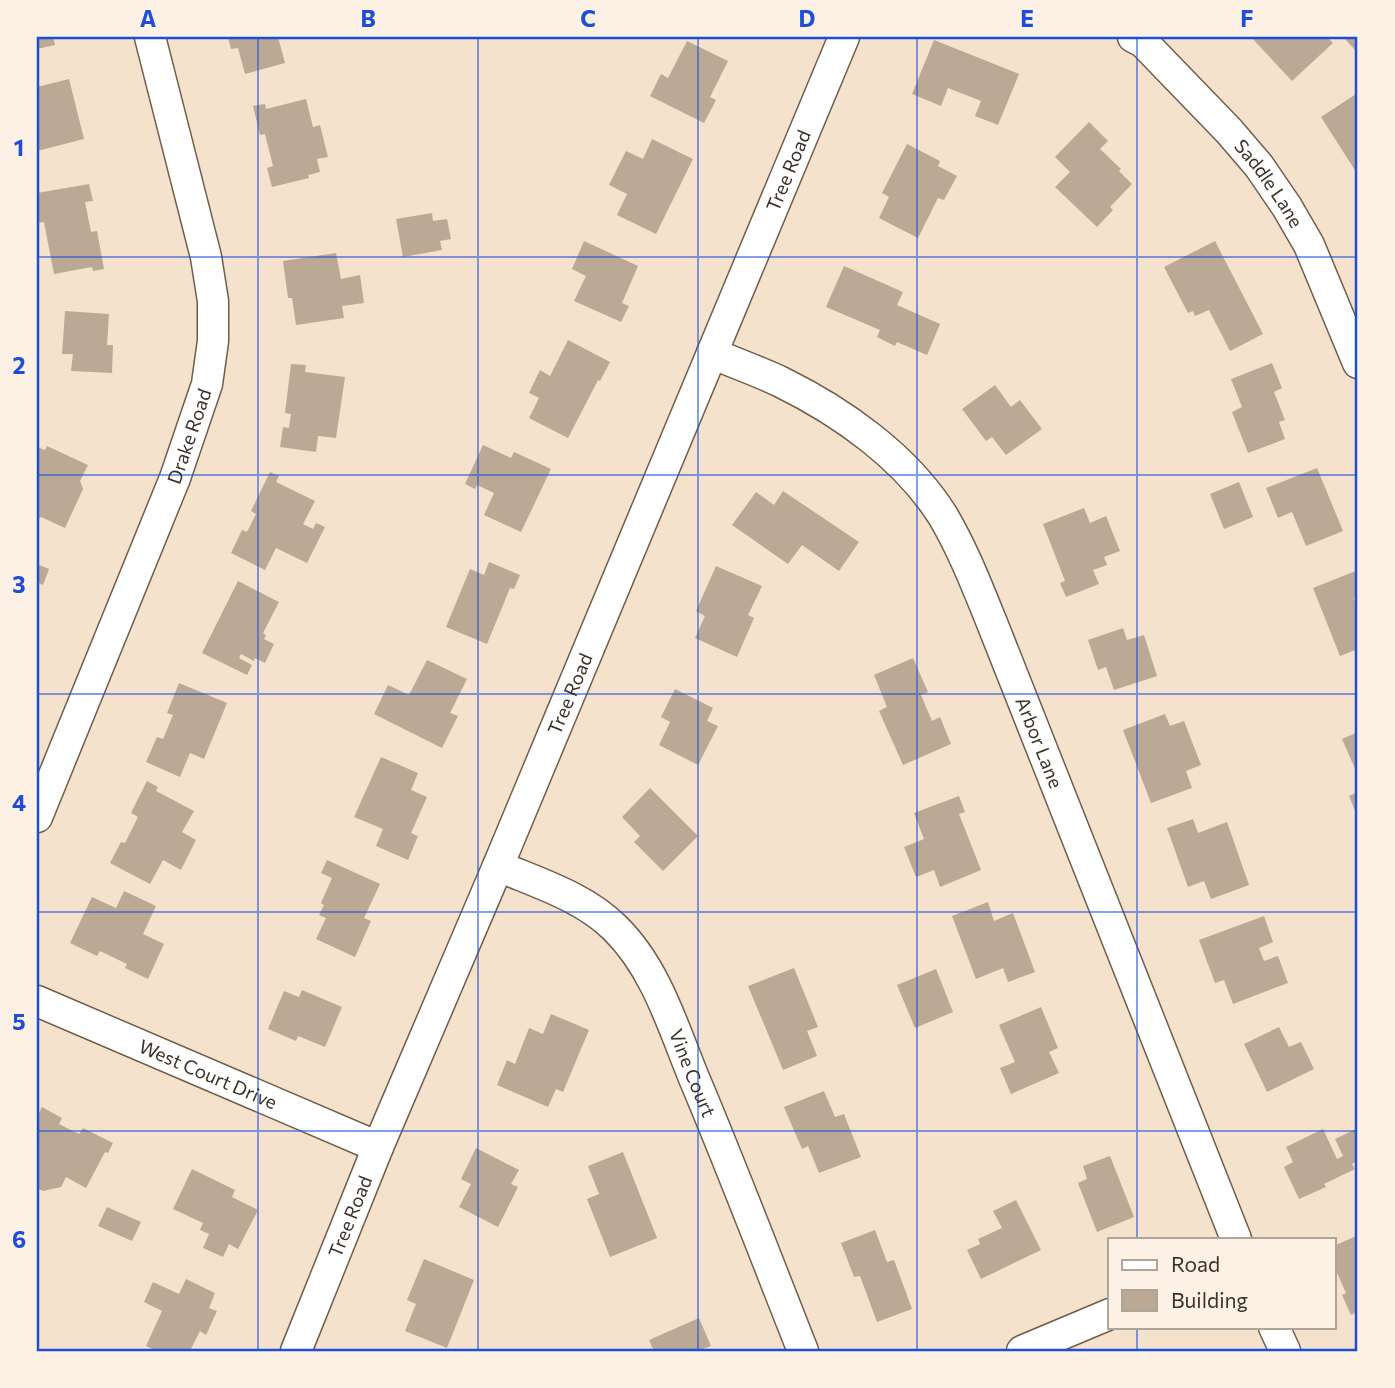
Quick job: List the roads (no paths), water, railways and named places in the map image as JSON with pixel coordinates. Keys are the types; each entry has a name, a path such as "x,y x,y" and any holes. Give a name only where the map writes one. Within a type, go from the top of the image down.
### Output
{"street":[{"name":"Drake Road","path":"37,817 170,490 207,384 213,341 213,301 206,257 149,37"},
{"name":"Tree Road","path":"296,1351 378,1147 845,37"},
{"name":"Saddle Lane","path":"1133,37 1143,42 1259,166 1309,245 1358,363"},
{"name":"Arbor Lane","path":"712,353 781,382 854,424 914,476 942,515 963,553 992,623 1236,1238"},
{"name":"Vine Court","path":"498,866 559,891 591,909 614,927 639,954 662,1000 723,1147 803,1351"},
{"name":"West Court Drive","path":"37,1001 378,1147"},
{"path":"1022,1351 1108,1315"},
{"path":"1274,1328 1285,1351"}]}
